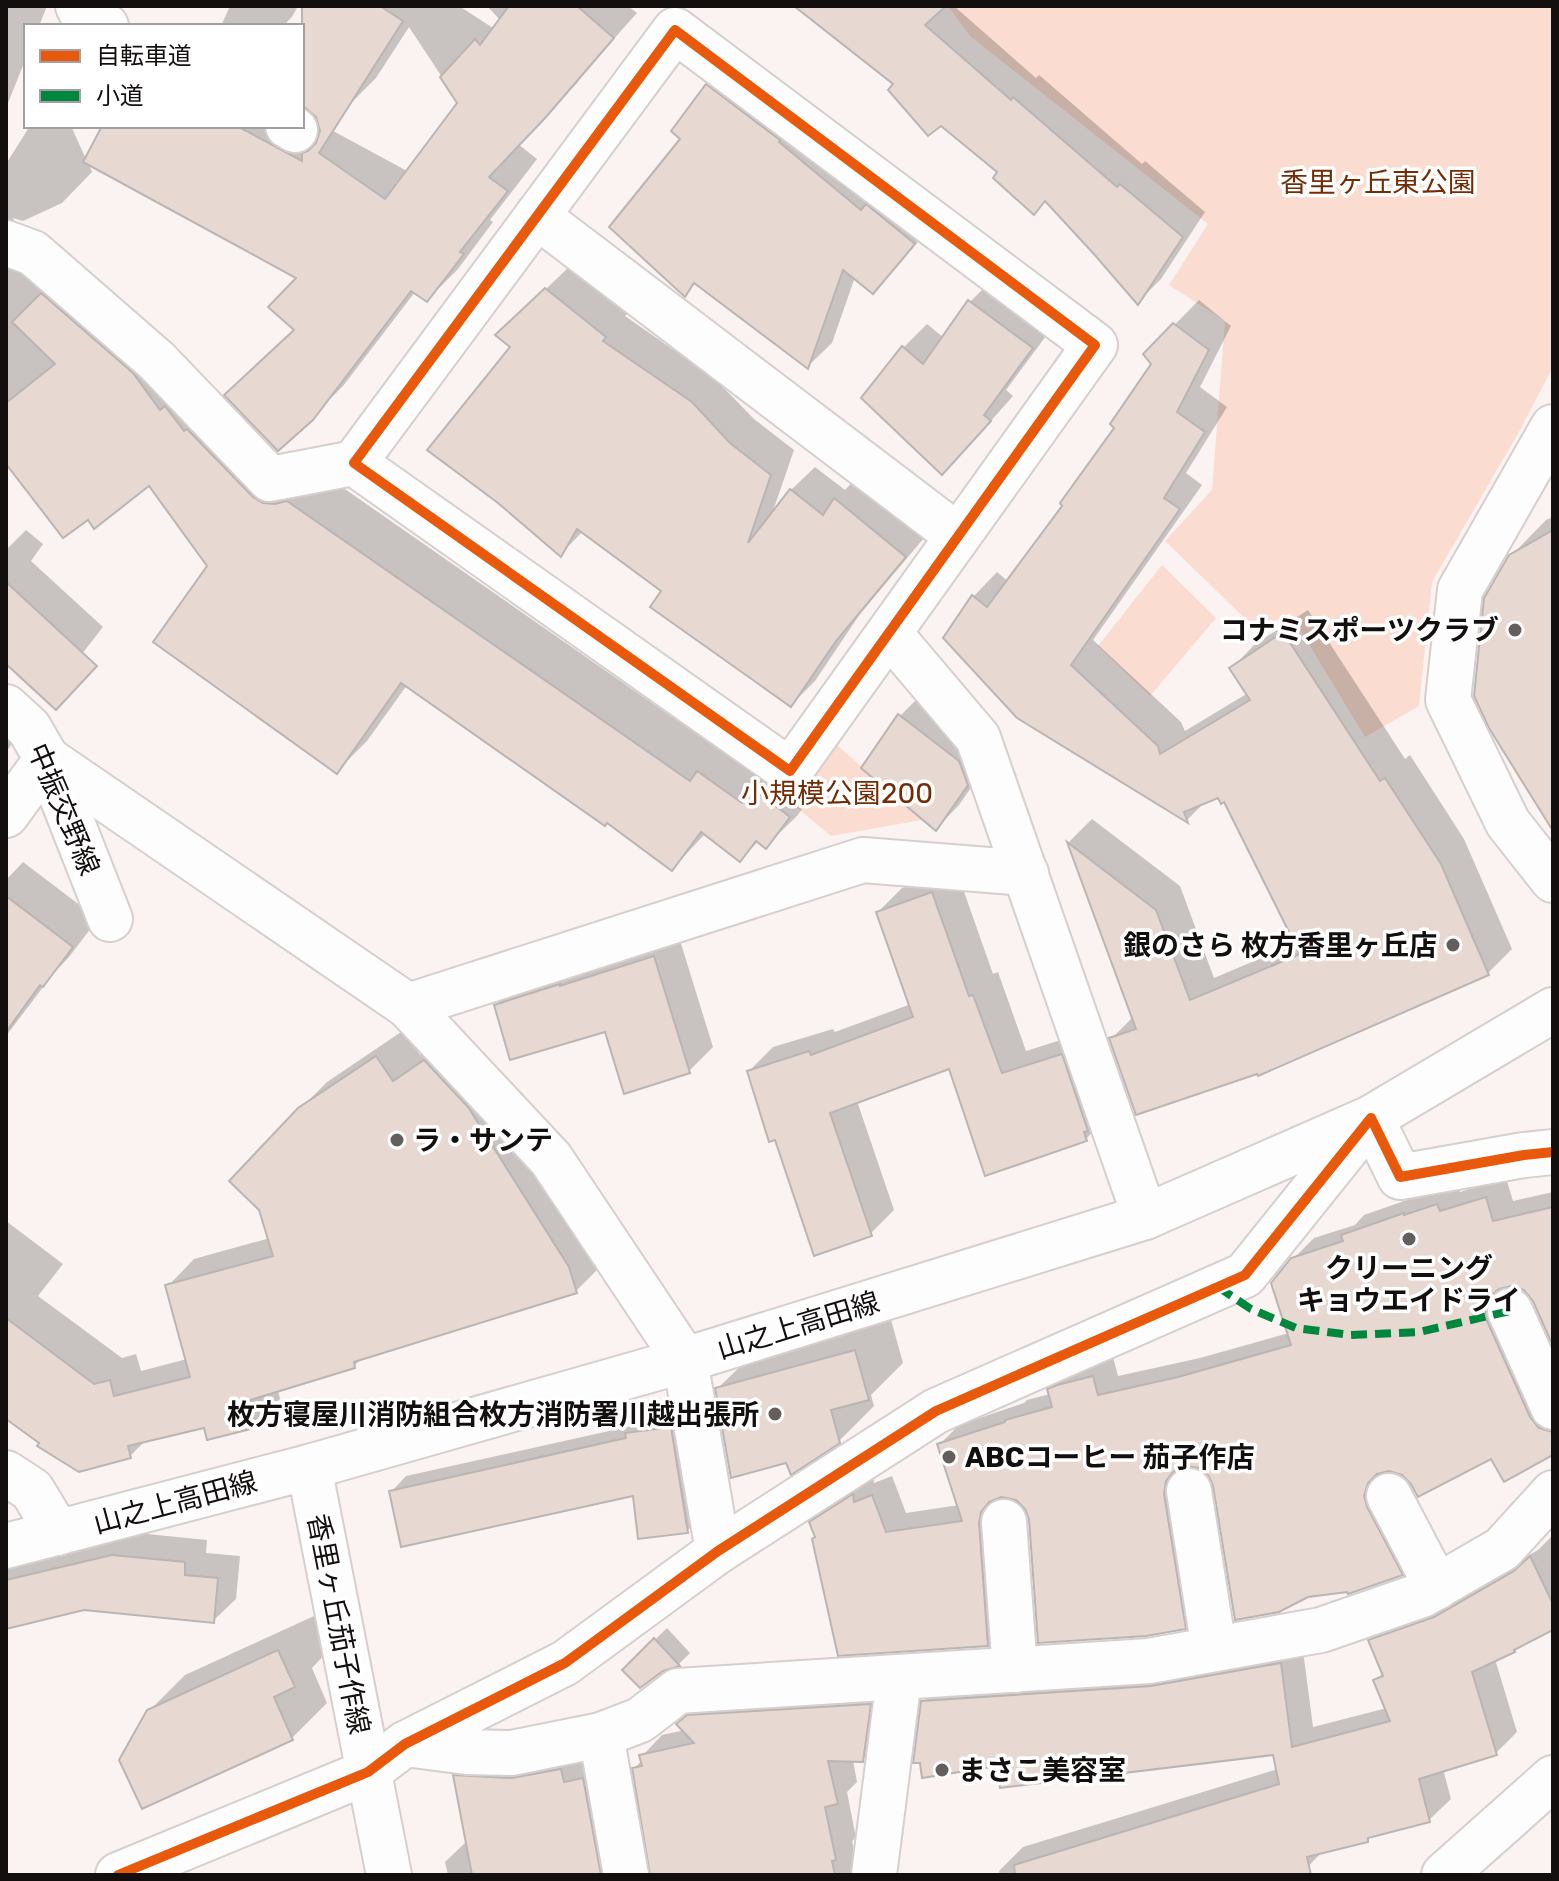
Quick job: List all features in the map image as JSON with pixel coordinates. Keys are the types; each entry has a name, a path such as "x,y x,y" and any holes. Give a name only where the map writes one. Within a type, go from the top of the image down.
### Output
{"street":[{"path":"78,6 81,12 102,24"},
{"path":"6,243 33,253 157,361 270,479 354,463 675,30 1095,345 790,771 354,463"},
{"path":"537,216 958,536"},
{"path":"1553,427 1460,590 1448,700 1508,823 1553,880"},
{"path":"889,633 978,738 1145,1217"},
{"name":"中振交野線","path":"6,707 29,728 47,759 110,919"},
{"path":"6,815 47,759 408,1006 551,1159 685,1360 718,1551"},
{"path":"408,1006 863,860 1026,873"},
{"name":"山之上高田線","path":"6,1546 309,1467 685,1360 1145,1217 1371,1118 1553,1010"},
{"path":"118,1875 368,1772 405,1744 565,1663 718,1551 936,1411 1245,1275 1371,1118 1400,1177 1553,1152"},
{"path":"1510,1311 1553,1407"},
{"name":"香里ヶ丘茄子作線","path":"309,1467 389,1875"},
{"path":"6,1473 32,1490 58,1533"},
{"path":"1189,1491 1214,1649"},
{"path":"405,1744 467,1752 512,1753 601,1735 640,1720 678,1691 1149,1661 1321,1630 1422,1595 1502,1549 1553,1493"},
{"path":"1389,1496 1437,1587"},
{"path":"1004,1522 1015,1670"},
{"path":"874,1875 899,1678"},
{"path":"601,1735 626,1875"},
{"path":"1444,1875 1553,1778"}],"green space":[{"name":"香里ヶ丘東公園","path":"948,6 1553,6 1553,367 1432,582 1419,706 1365,737 1290,613 1258,631 1165,541 1212,490 1225,321 1169,285 1208,224 970,36"},
{"path":"1162,565 1216,618 1150,696 1098,646"},
{"name":"小規模公園200","path":"820,730 922,820 831,836 777,791"}],"building":[{"path":"302,6 380,6 403,21 319,153 385,199 457,103 440,77 475,39 480,45 509,6 577,6 614,38 489,177 508,191 460,252 464,254 427,302 411,291 313,420 278,451 224,395 294,330 268,307 296,278 83,162 101,128 241,128 302,161 302,153 316,143 320,131 316,117 304,107"},
{"path":"794,6 946,6 925,25 1011,100 1013,97 1117,187 1120,184 1183,237 1138,305 1045,201 1034,215 993,178 997,172 941,126 928,136 888,90 893,84"},
{"path":"706,84 780,140 861,210 866,204 915,244 873,294 843,270 808,369 694,283 685,297 609,227 680,139 671,131"},
{"path":"545,288 606,337 603,341 692,402 730,443 771,475 748,543 790,489 823,515 834,498 906,557 836,641 791,707 650,607 661,591 577,529 561,557 498,503 427,450 510,347 495,335"},
{"path":"41,293 133,373 160,410 165,406 184,431 187,429 253,497 263,503 287,501 690,781 697,771 742,803 753,789 790,817 766,849 756,841 740,862 701,832 672,871 401,683 337,774 153,642 207,566 149,486 94,529 88,520 63,538 6,464 6,403 55,364 12,322"},
{"path":"968,300 1033,348 984,415 991,421 942,475 861,398 902,346 923,364"},
{"path":"1173,323 1209,350 1177,412 1205,432 1164,498 1180,509 1071,665 1158,746 1160,754 1250,700 1229,668 1283,632 1380,781 1385,778 1441,864 1489,975 1258,1076 1136,1115 1109,1038 1136,1029 1067,842 1156,910 1190,1000 1300,954 1224,802 1221,804 1218,798 1184,812 1188,823 1017,718 943,638 972,595 987,607 1062,506 1060,503 1114,428 1110,424 1151,364 1143,354"},
{"name":"コナミスポーツクラブ","path":"1553,530 1553,831 1489,728 1474,696 1484,598 1509,555"},
{"path":"6,582 97,666 56,710 6,664"},
{"path":"898,714 959,761 968,785 936,831 861,768"},
{"path":"932,892 969,996 973,995 1002,1073 1062,1054 1088,1131 1084,1132 1087,1141 985,1176 949,1069 830,1113 872,1236 814,1256 775,1140 769,1142 747,1071 809,1051 811,1055 913,1017 876,912"},
{"path":"6,896 73,947 6,1032"},
{"path":"654,956 690,1073 624,1094 605,1032 510,1060 494,1005"},
{"path":"376,1056 393,1081 424,1060 468,1107 569,1267 577,1293 354,1362 355,1368 247,1401 255,1428 207,1440 204,1428 128,1446 131,1458 79,1472 37,1446 39,1443 6,1419 6,1318 94,1384 110,1380 114,1396 190,1377 165,1285 273,1256 259,1210 229,1181 298,1108"},
{"path":"1486,1197 1493,1221 1553,1207 1553,1346 1533,1301 1524,1290 1512,1286 1499,1289 1489,1297 1485,1309 1487,1321 1530,1417 1539,1428 1553,1432 1553,1455 1504,1482 1491,1459 1418,1497 1402,1475 1389,1471 1377,1474 1368,1483 1364,1496 1403,1575 1348,1594 1308,1597 1279,1612 1235,1620 1213,1486 1209,1476 1199,1468 1186,1466 1173,1472 1166,1481 1164,1494 1186,1629 1146,1636 1038,1643 1029,1519 1016,1500 1001,1497 989,1502 981,1512 979,1523 988,1646 838,1656 812,1539 815,1537 809,1522 853,1494 854,1502 872,1495 886,1532 962,1521 937,1444 1052,1407 1047,1389 1057,1385 1093,1376 1098,1395 1178,1377 1291,1345 1271,1283 1291,1258 1343,1241 1341,1235 1404,1213 1437,1204 1440,1211"},
{"path":"855,1350 869,1400 831,1410 840,1443 791,1475 786,1463 731,1478 715,1388"},
{"path":"671,1427 688,1533 638,1539 633,1496 401,1547 389,1491 626,1438 625,1433"},
{"path":"112,1555 185,1562 185,1575 218,1578 214,1623 84,1610 6,1629 6,1580"},
{"path":"1530,1556 1553,1604 1553,1630 1472,1672 1497,1755 1419,1779 1430,1822 1307,1857 1311,1875 1015,1875 1014,1865 1279,1784 1273,1755 1000,1788 997,1766 922,1778 920,1763 913,1763 921,1701 1151,1686 1281,1663 1292,1747 1390,1721 1373,1680 1383,1676 1368,1640 1434,1617 1514,1571"},
{"path":"654,1638 680,1666 663,1671 640,1688 622,1670"},
{"path":"278,1650 295,1687 274,1697 293,1740 142,1809 119,1760 147,1710"},
{"path":"871,1704 863,1762 828,1761 838,1804 825,1807 836,1860 832,1861 835,1875 650,1875 632,1768 642,1766 639,1755 694,1743 676,1724 687,1715"},
{"path":"561,1769 564,1782 583,1778 601,1875 472,1875 453,1775 512,1778"}],"marked path":[{"path":"1218,1287 1251,1309 1296,1328 1351,1335 1419,1332 1510,1311"}],"cycle path":[{"path":"675,30 1095,345 790,771 354,463 675,30"},
{"path":"118,1875 368,1772 405,1744 565,1663 718,1551 936,1411 1245,1275 1371,1118 1400,1177 1553,1152"}],"place":[{"name":"コナミスポーツクラブ","path":"1515,630"},
{"name":"銀のさら 枚方香里ヶ丘店","path":"1453,945"},
{"name":"ラ・サンテ","path":"397,1140"},
{"name":"クリーニング キョウエイドライ","path":"1409,1239"},
{"name":"枚方寝屋川消防組合枚方消防署川越出張所","path":"775,1414"},
{"name":"ABCコーヒー 茄子作店","path":"949,1457"},
{"name":"まさこ美容室","path":"942,1770"}]}
